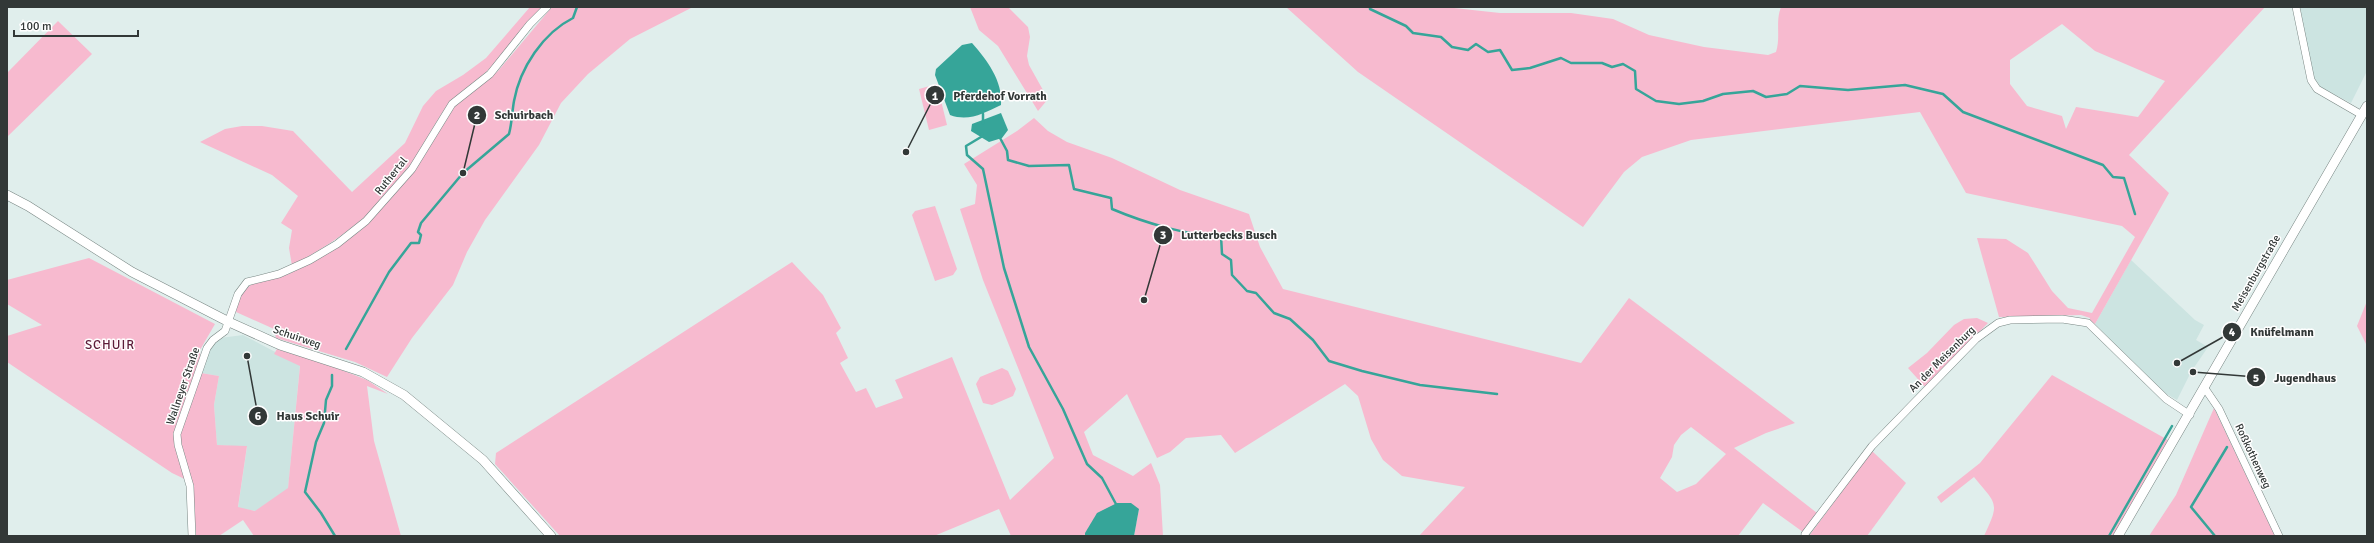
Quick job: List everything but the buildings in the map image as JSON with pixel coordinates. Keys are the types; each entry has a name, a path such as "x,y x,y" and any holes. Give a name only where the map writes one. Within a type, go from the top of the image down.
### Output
{"main road":[{"name":"Meisenburgstraße","path":"2118,536 2190,415 2204,387 2367,106"},
{"name":"Schuirweg","path":"7,195 28,206 132,272 229,322 280,345 363,372 404,395 483,460 551,536"}],"street":[{"name":"Ruthertal","path":"229,322 238,294 247,282 279,274 310,260 337,244 366,221 412,169 452,104 490,74 530,24 547,7"},
{"path":"2296,7 2311,80 2316,89 2362,115"},
{"name":"An der Meisenburg","path":"1805,534 1872,446 1976,339 1998,323 2062,319 2088,324 2166,399 2190,415"},
{"name":"Wallneyer Straße","path":"192,536 190,486 178,445 177,434 207,348 213,340 225,331 229,322"},
{"name":"Roßkothenweg","path":"2204,387 2219,409 2278,536"}],"shaded area":[{"path":"530,7 543,7 528,22 495,64 446,107 409,167 384,198 357,224 326,246 292,266 289,248 292,230 281,223 298,196 272,175 200,142 225,129 242,126 262,126 293,131 352,192 405,143 423,106 436,91 463,75 486,58"},
{"path":"552,7 693,7 630,39 588,74 561,103 539,145 485,220 467,252 453,285 412,338 387,377 355,362 276,338 274,329 236,312 237,304 244,290 255,282 289,274 337,247 361,230 418,166 458,101 498,71"},
{"path":"970,7 1008,7 1028,27 1030,37 1027,56 1029,65 1048,99 1038,111 998,46 979,30"},
{"path":"1286,7 1445,7 1500,13 1571,13 1613,19 1649,35 1704,47 1768,55 1776,52 1778,41 1778,18 1781,7 2265,7 2129,155 2169,193 2095,324 2090,321 2090,318 2081,315 1999,317 1977,238 2006,239 2028,253 2052,291 2068,308 2092,313 2135,237 2122,226 1966,193 1920,112 1691,140 1642,157 1624,172 1583,227 1358,72","holes":["2062,24 2095,51 2165,81 2138,117 2076,107 2066,129 2062,116 2027,106 2010,84 2010,60"]},
{"path":"2300,7 2367,7 2367,71 2351,103 2320,87 2313,76"},
{"path":"58,21 92,54 7,137 7,73"},
{"path":"972,43 983,56 997,79 1001,96 1001,105 976,116 964,118 957,117 950,115 935,75 936,69 962,45"},
{"path":"937,84 947,125 929,130 919,89"},
{"path":"1001,113 1008,130 1002,138 989,142 971,131 972,124"},
{"path":"1034,118 1048,131 1067,142 1112,158 1180,190 1249,214 1260,247 1283,289 1581,363 1629,298 1795,423 1766,433 1734,448 1817,513 1803,532 1763,503 1738,536 1419,536 1465,487 1402,476 1383,460 1371,439 1358,396 1345,384 1235,453 1221,435 1186,438 1170,452 1157,458 1127,394 1084,432 1093,455 1133,476 1151,463 1160,485 1163,536 1134,536 1139,509 1085,533 1085,536 1011,536 999,509 934,536 560,536 495,464 496,453 792,262 823,295 841,328 836,333 848,358 840,363 856,392 866,388 876,408 903,398 895,380 952,357 1010,500 1054,458 983,280 960,209 975,204 977,185 964,164 1017,131","holes":["1691,427 1726,454 1696,484 1677,492 1660,478 1672,457 1674,445 1681,435"]},
{"path":"935,206 957,269 953,275 935,281 912,215 915,211"},
{"path":"89,258 215,324 200,350 201,373 219,376 214,405 217,445 247,446 238,507 255,511 288,488 300,366 274,354 277,349 329,365 367,380 388,394 367,386 374,441 401,536 254,536 243,520 219,536 196,536 193,483 172,473 7,362 7,336 42,325 7,304 7,280"},
{"path":"2131,260 2195,320 2204,325 2196,340 2208,347 2191,372 2177,400 2165,393 2095,324"},
{"path":"2367,301 2367,346 2357,326"},
{"path":"1977,318 1988,323 1925,387 1908,368 1927,353 1954,325 1964,319"},
{"path":"243,335 300,365 288,489 256,511 238,508 247,447 217,445 214,405 219,376 201,373 212,345 220,338"},
{"path":"1002,368 1008,371 1016,389 1013,396 992,405 983,403 976,384 980,377"},
{"path":"2052,375 2168,440 2113,536 1984,536 1994,510 1994,504 1988,493 1974,477 1941,503 1937,497 1980,463"},
{"path":"2214,408 2275,536 2149,536 2176,495"},
{"path":"1872,451 1906,483 1867,536 1809,536"},
{"path":"1117,503 1131,503 1139,509 1134,536 1085,536 1085,533 1097,513"}],"waterway":[{"path":"346,349 389,272 411,243 419,243 421,235 418,232 421,223 463,173 509,134 517,89 527,64 543,42 552,33 573,18 577,7"},
{"path":"1370,7 1370,9 1406,26 1413,33 1441,37 1452,47 1468,50 1476,44 1488,52 1500,50 1512,70 1530,68 1561,58 1571,63 1602,63 1612,67 1623,64 1635,71 1636,89 1656,101 1679,104 1703,101 1723,94 1753,91 1766,97 1787,94 1800,86 1848,90 1905,85 1943,94 1963,112 2103,165 2113,177 2124,178 2135,214"},
{"path":"983,114 983,123"},
{"path":"982,134 981,137 966,146 967,155 983,169 1004,268 1029,347 1063,409 1087,464 1102,478 1117,506"},
{"path":"999,136 1007,151 1008,160 1029,166 1069,165 1074,189 1111,198 1112,209 1137,219 1180,231 1194,234 1221,236 1222,254 1231,260 1232,275 1247,291 1256,293 1274,313 1290,319 1313,340 1329,361 1362,371 1420,385 1497,394"},
{"path":"332,375 332,386 326,400 324,423 316,442 305,492 321,513 335,536"},
{"path":"2109,536 2172,426"},
{"path":"2215,536 2191,507 2227,447"}],"place":[{"name":"Pferdehof Vorrath","path":"906,152"},
{"name":"Schuirbach","path":"463,173"},
{"name":"Lutterbecks Busch","path":"1144,300"},
{"name":"Haus Schuir","path":"247,356"},
{"name":"Knüfelmann","path":"2177,363"},
{"name":"Jugendhaus","path":"2193,372"}],"district":[{"name":"SCHUIR","path":"110,345"}]}
